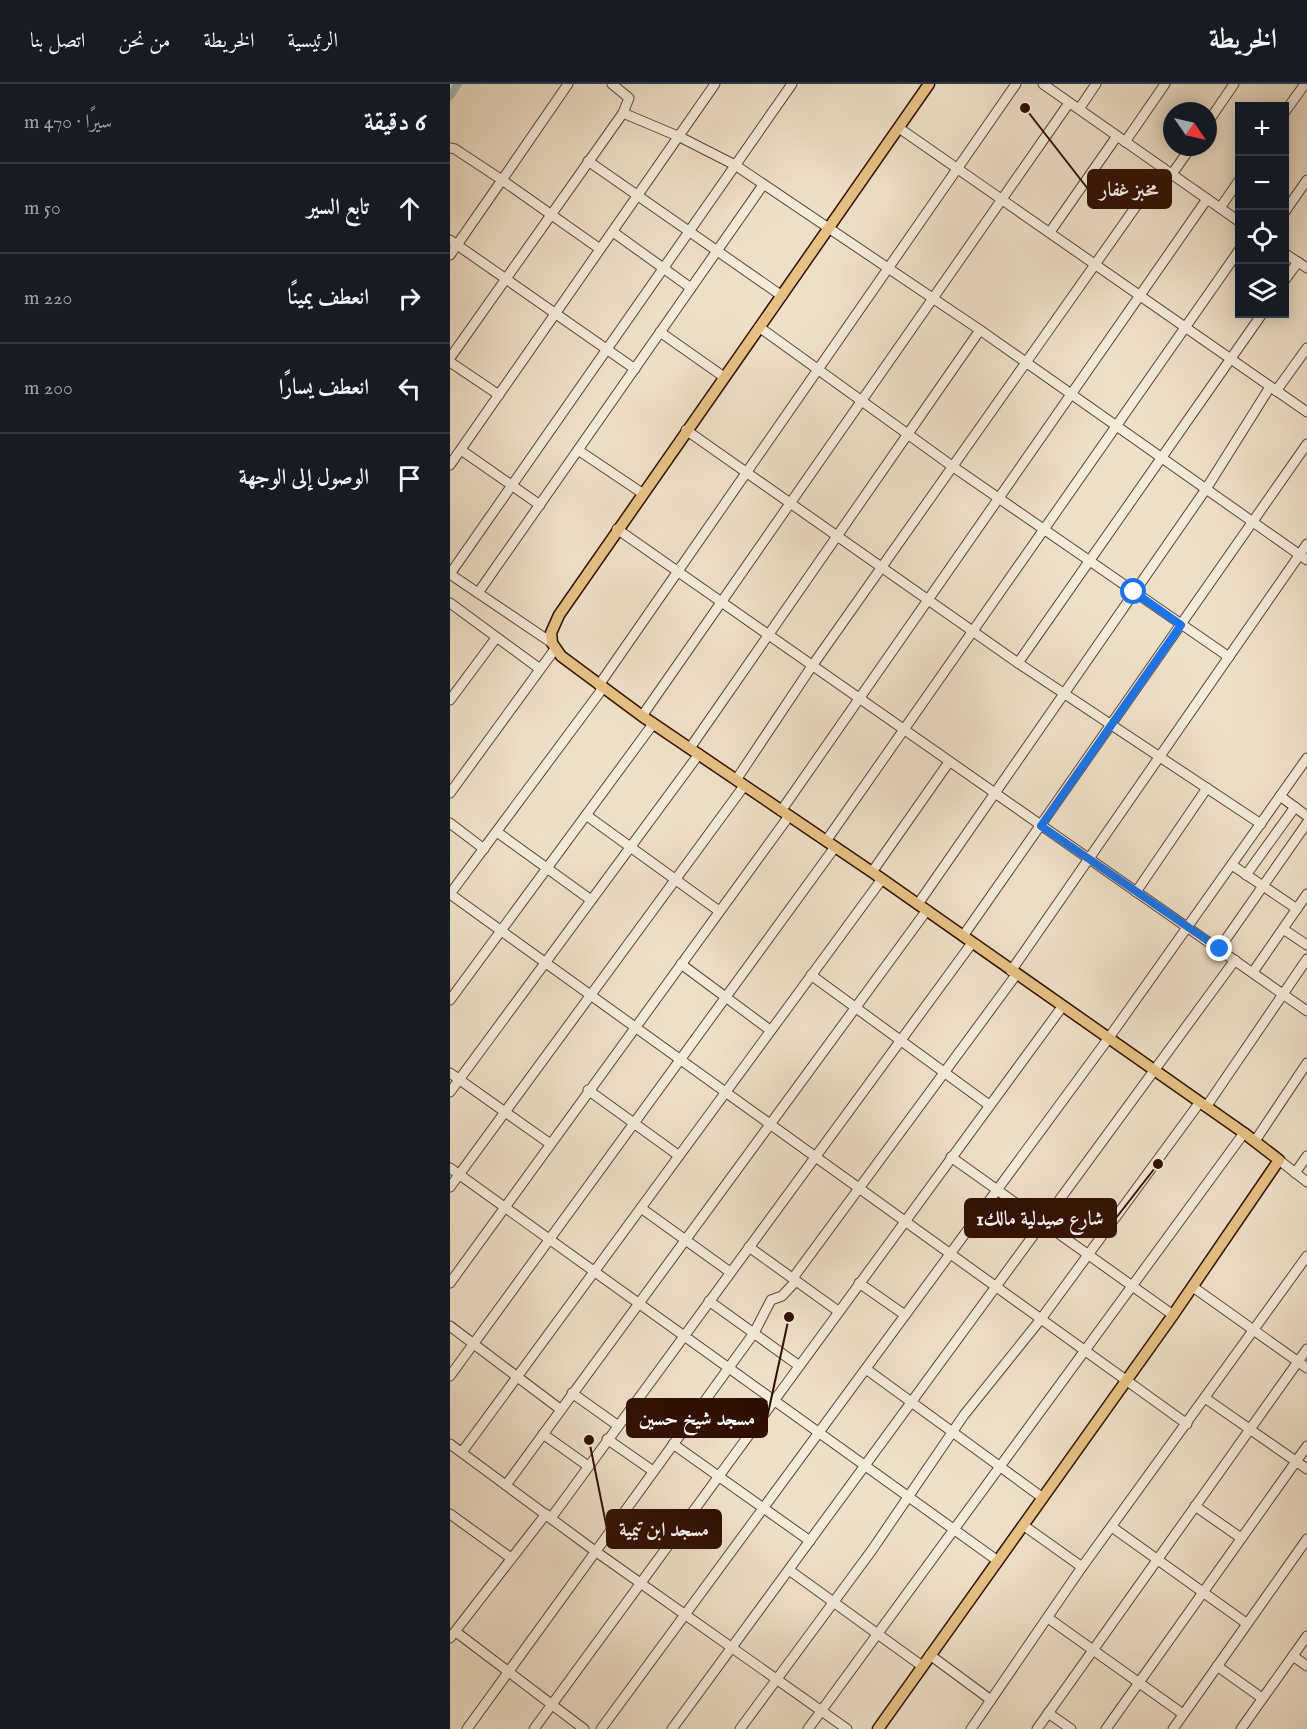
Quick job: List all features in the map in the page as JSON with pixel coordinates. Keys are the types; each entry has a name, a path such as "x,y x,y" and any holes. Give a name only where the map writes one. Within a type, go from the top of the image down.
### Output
{"main road":[{"path":"878,1729 1193,1287 1279,1161 1244,1132 1013,973 872,872 653,724 601,686 553,646 551,633 559,615 616,529 929,84"}],"street":[{"path":"450,255 454,242 502,180 568,84"},
{"path":"499,395 450,360 505,278 623,113 629,98 612,84"},
{"path":"450,465 715,84"},
{"path":"450,794 540,669 553,646 450,574 792,84"},
{"path":"1016,84 889,269 745,471 601,686 450,894 1187,1424"},
{"path":"1043,84 1235,219"},
{"path":"1079,109 1096,84"},
{"path":"1050,232 1165,84"},
{"path":"1217,109 1234,84"},
{"path":"1289,106 1303,87 1291,84"},
{"path":"642,716 723,604 1069,103"},
{"path":"623,113 680,136 735,165 980,330 1303,557"},
{"path":"899,128 1307,412"},
{"path":"450,148 502,180 600,249"},
{"path":"1172,174 1185,156"},
{"path":"588,160 782,296"},
{"path":"450,1187 675,879 740,783 812,666 1163,168"},
{"path":"1286,210 1307,180"},
{"path":"1220,208 1235,185"},
{"path":"478,593 763,186"},
{"path":"450,1283 504,1205 719,911 785,814 857,699 1207,199"},
{"path":"613,232 691,288"},
{"path":"454,242 635,369"},
{"path":"450,1376 725,998 904,730 1235,255"},
{"path":"1289,256 1307,268"},
{"path":"1289,274 1298,262"},
{"path":"1018,663 1259,318"},
{"path":"759,327 952,466 1228,657"},
{"path":"450,1092 630,847 836,535 980,330"},
{"path":"660,332 724,377"},
{"path":"506,1485 855,1009 994,793 1273,389 1307,348"},
{"path":"686,430 1063,694 1261,824"},
{"path":"584,1729 453,1635 511,1558 588,1466 901,1042 1041,826 1307,444"},
{"path":"461,450 540,504"},
{"path":"579,450 642,493"},
{"path":"616,529 1307,1011"},
{"path":"467,1729 754,1333 771,1300 782,1296 945,1073 1088,859 1228,657 1303,557 1307,544"},
{"path":"451,605 540,669"},
{"path":"450,700 496,638"},
{"path":"452,995 653,724"},
{"path":"601,1729 1108,1039 1307,758"},
{"path":"872,872 949,762"},
{"path":"1136,892 1207,788"},
{"path":"1280,796 1307,816"},
{"path":"1246,875 1295,807"},
{"path":"586,815 719,911"},
{"path":"450,823 484,849"},
{"path":"1220,949 1307,823"},
{"path":"497,832 591,900"},
{"path":"1232,865 1297,909"},
{"path":"462,1452 882,879"},
{"path":"1253,972 1307,894"},
{"path":"1283,929 1307,945"},
{"path":"740,1729 909,1496 952,1432 1041,1319 1203,1104 1307,959"},
{"path":"672,1729 1235,960"},
{"path":"681,964 770,1030"},
{"path":"811,975 989,1105"},
{"path":"534,1729 773,1399 1062,1007"},
{"path":"1255,1141 1307,1063"},
{"path":"450,1073 549,1143"},
{"path":"588,1090 678,1155"},
{"path":"808,1729 1244,1132"},
{"path":"1295,1173 1307,1156"},
{"path":"951,1158 1173,1315"},
{"path":"1279,1161 1307,1182"},
{"path":"450,1168 998,1561"},
{"path":"641,1208 730,1272"},
{"path":"749,1247 838,1311"},
{"path":"971,1729 1082,1568 1307,1256"},
{"path":"450,1264 459,1270"},
{"path":"859,1283 905,1315"},
{"path":"1193,1287 1307,1368"},
{"path":"709,1301 798,1365"},
{"path":"450,1326 560,1409"},
{"path":"1036,1729 1307,1349"},
{"path":"866,1369 1043,1498"},
{"path":"572,1393 617,1425"},
{"path":"1205,1398 1307,1469"},
{"path":"543,1434 588,1466"},
{"path":"607,1439 653,1471"},
{"path":"450,1444 684,1615 847,1729"},
{"path":"673,1444 810,1541"},
{"path":"1106,1729 1307,1446"},
{"path":"1196,1506 1241,1538"},
{"path":"450,1514 511,1558"},
{"path":"1023,1525 1082,1568"},
{"path":"1112,1527 1246,1623"},
{"path":"1173,1729 1307,1539"},
{"path":"789,1570 922,1666"},
{"path":"1048,1618 1183,1714"},
{"path":"1241,1729 1307,1635"},
{"path":"930,1655 992,1700"},
{"path":"1293,1656 1307,1666"},
{"path":"1217,1666 1262,1698"},
{"path":"1048,1713 1071,1729"}],"waterway":[{"path":"450,96 458,84"}],"place":[{"name":"مخبز غفار","path":"1025,108"},
{"name":"شارع صيدلية مالك1","path":"1158,1164"},
{"name":"مسجد شيخ حسين","path":"789,1317"},
{"name":"مسجد ابن تيمية","path":"589,1440"}],"route":[{"path":"1134,592 1181,625 1041,826 1220,949"}]}
